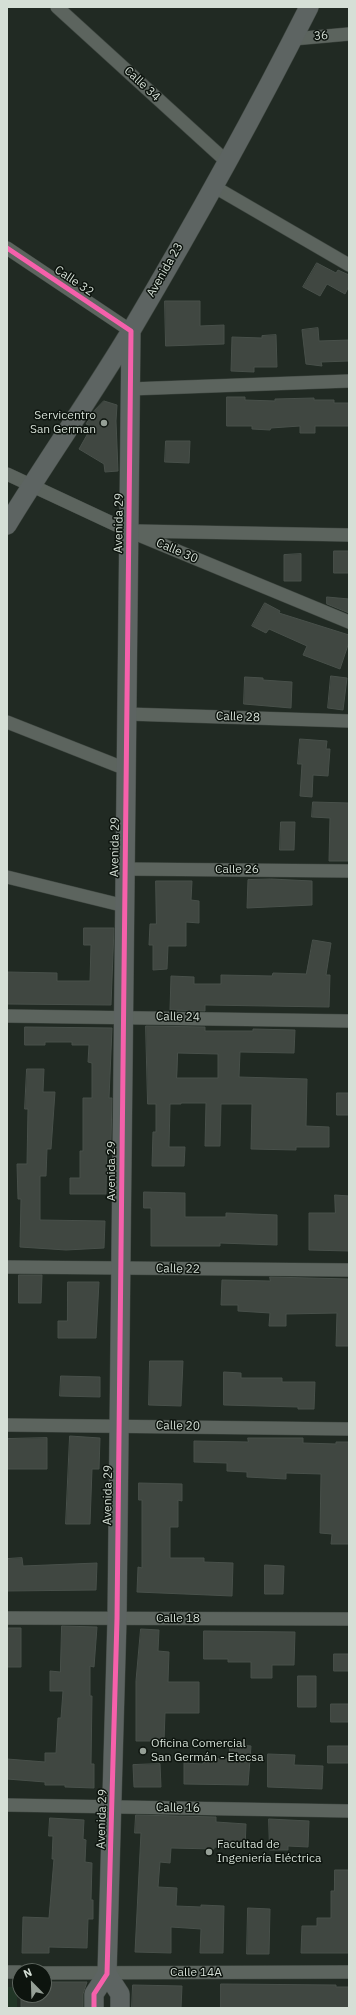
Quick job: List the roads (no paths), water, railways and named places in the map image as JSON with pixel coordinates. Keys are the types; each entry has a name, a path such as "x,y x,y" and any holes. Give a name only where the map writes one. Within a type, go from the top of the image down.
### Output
{"street":[{"name":"Calle 34","path":"57,7 226,161"},
{"name":"Avenida 23","path":"7,525 31,484 131,331 213,186 309,7"},
{"name":"36","path":"292,39 349,34"},
{"path":"213,186 349,265"},
{"name":"Calle 32","path":"7,248 131,331"},
{"name":"Avenida 29","path":"107,1974 113,1807 117,1619 131,331"},
{"path":"130,389 349,381"},
{"name":"Calle 30","path":"7,474 129,531 349,622"},
{"path":"129,531 349,535"},
{"name":"Calle 28","path":"127,714 349,721"},
{"path":"7,722 126,769"},
{"name":"Calle 26","path":"124,869 349,871"},
{"path":"7,877 125,906"},
{"name":"Calle 24","path":"7,1016 123,1016 349,1021"},
{"name":"Calle 22","path":"7,1267 349,1270"},
{"name":"Calle 20","path":"7,1425 349,1428"},
{"name":"Calle 18","path":"7,1618 349,1619"},
{"name":"Calle 16","path":"7,1805 349,1811"},
{"name":"Calle 14A","path":"52,1973 349,1972"},
{"path":"94,2008 94,1994 107,1974 120,1994 120,2008"}],"place":[{"name":"Servicentro San German","path":"104,423"},
{"name":"Oficina Comercial San Germán - Etecsa","path":"143,1751"},
{"name":"Facultad de Ingeniería Eléctrica","path":"209,1852"}]}
